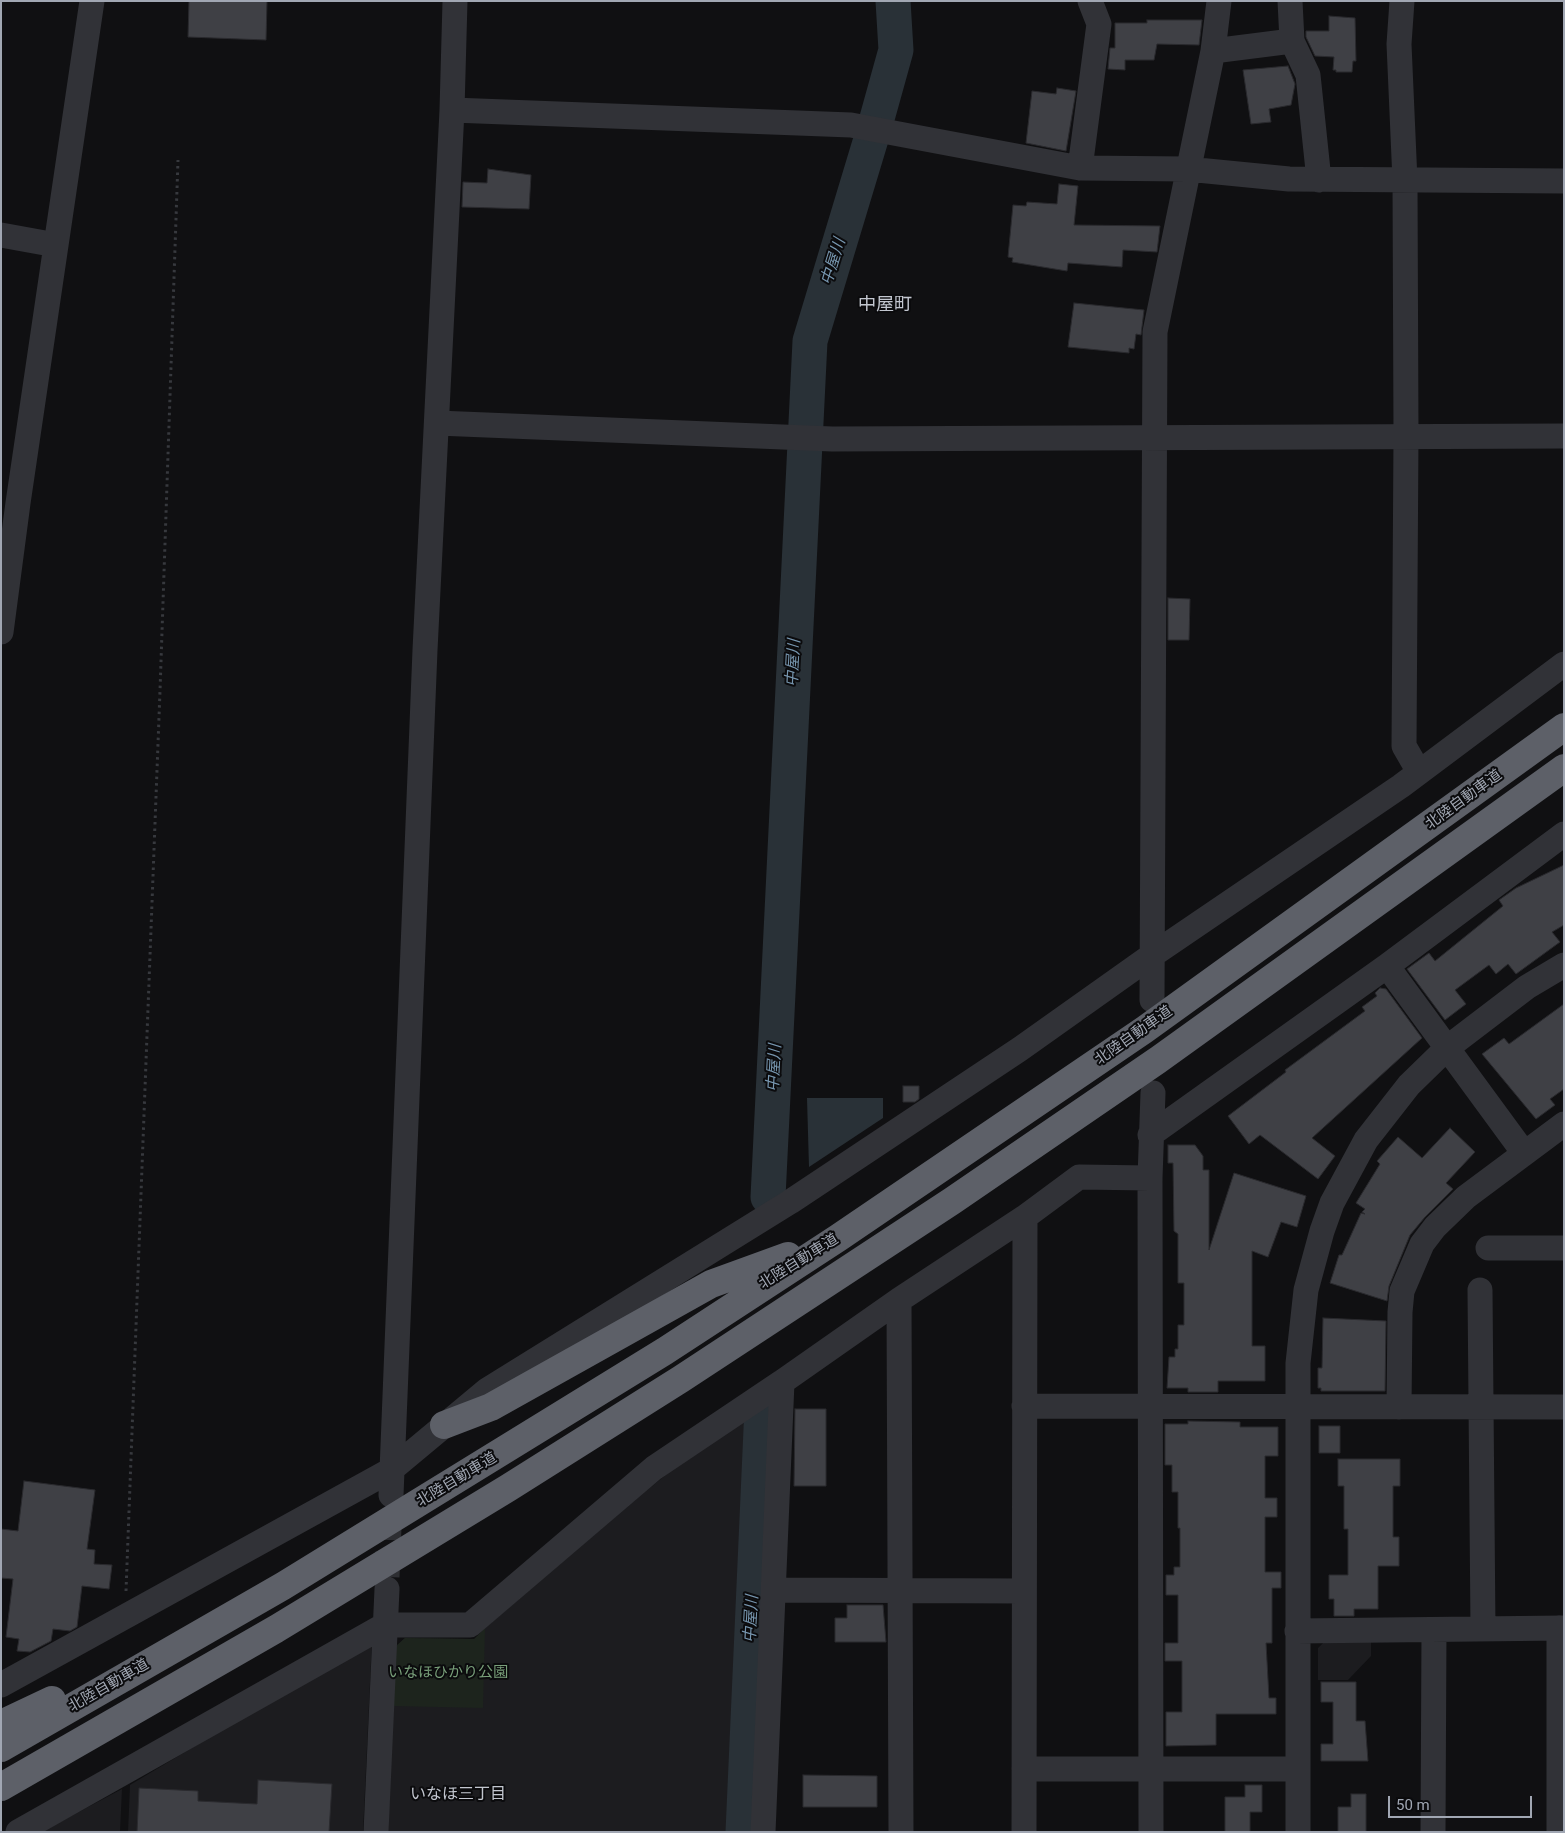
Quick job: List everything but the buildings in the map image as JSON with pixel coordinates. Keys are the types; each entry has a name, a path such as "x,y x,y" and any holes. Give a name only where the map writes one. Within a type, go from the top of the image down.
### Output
{"highway":[{"name":"北陸自動車道","path":"1,1748 282,1586 490,1460 665,1351 758,1288 838,1238 1152,1025 1564,727"},
{"path":"1,1787 276,1629 508,1488 697,1368 952,1201 1158,1060 1564,768"},
{"path":"444,1425 491,1407 711,1284 838,1238"},
{"path":"1,1724 119,1666 198,1624 413,1498 490,1460"}],"street":[{"path":"1,632 92,1"},
{"path":"390,1495 452,110 455,1"},
{"path":"1080,168 1099,24 1090,1"},
{"path":"1152,1000 1155,332 1187,168 1213,50 1219,1"},
{"path":"1290,1 1292,41 1308,75 1319,180"},
{"path":"1402,1 1399,44 1405,181 1404,746 1419,772"},
{"path":"1213,50 1292,41"},
{"path":"452,110 851,125 1080,168 1187,168 1289,179 1319,180 1564,182"},
{"path":"1,235 56,245"},
{"path":"437,423 832,439 1564,436"},
{"path":"1,1685 391,1470 487,1390 790,1202 1020,1049 1151,956 1419,772 1564,664"},
{"path":"1150,1135 1387,966 1564,834"},
{"path":"1298,1832 1297,1407 1301,1319 1313,1260 1332,1203 1366,1140 1386,1112 1409,1085 1447,1048 1527,987 1564,965"},
{"path":"1387,966 1524,1153"},
{"path":"1151,1832 1150,1135 1153,1093"},
{"path":"1399,1407 1402,1292 1414,1260 1435,1226 1450,1211 1564,1124"},
{"path":"18,1832 385,1626 470,1625 654,1468 1025,1217 1079,1177 1150,1178"},
{"path":"1024,1832 1025,1217"},
{"path":"1488,1248 1564,1248"},
{"path":"1480,1290 1482,1629"},
{"path":"900,1300 901,1832"},
{"path":"762,1832 782,1382"},
{"path":"1024,1406 1564,1407"},
{"path":"376,1832 387,1589"},
{"path":"774,1590 1024,1591"},
{"path":"1297,1631 1561,1628 1559,1832"},
{"path":"1433,1832 1434,1630"},
{"path":"1024,1769 1298,1769"}],"path":[{"path":"126,1616 178,160"}],"shaded area":[{"path":"807,1098 883,1098 883,1118 809,1167"},
{"path":"745,1410 728,1832 388,1832 395,1647 405,1638 475,1639 485,1628 646,1491"},
{"path":"1327,1639 1371,1639 1371,1656 1348,1680 1318,1680 1318,1648"},
{"path":"372,1640 363,1832 128,1832 130,1785"},
{"path":"122,1789 120,1832 41,1832"}],"green space":[{"name":"いなほひかり公園","path":"485,1628 483,1708 393,1706 395,1647 405,1638 474,1639"}],"waterway":[{"name":"中屋川","path":"876,122 896,50 893,1"},
{"name":"中屋川","path":"768,1197 810,341 871,139"},
{"name":"中屋川","path":"743,1832 762,1407"}],"tunnel":[{"path":"387,1577 390,1503"}],"district":[{"name":"中屋町","path":"885,305"},
{"name":"いなほ三丁目","path":"458,1795"}]}
